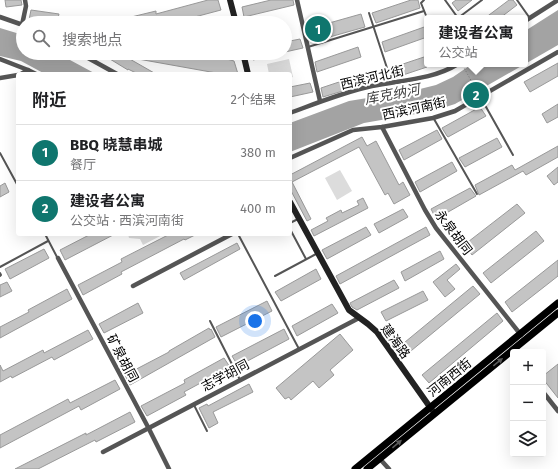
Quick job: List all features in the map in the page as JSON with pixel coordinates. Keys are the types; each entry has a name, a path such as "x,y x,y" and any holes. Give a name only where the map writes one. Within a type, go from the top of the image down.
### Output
{"main road":[{"name":"河南西街","path":"515,349 523,337 558,303"},
{"name":"河南西街","path":"355,469 523,337 558,313"},
{"name":"河南西街","path":"367,469 380,459 432,410 510,354"}],"street":[{"path":"24,16 26,6 25,0"},
{"path":"230,0 234,16"},
{"path":"297,0 320,101"},
{"path":"528,18 558,0"},
{"path":"0,17 16,23"},
{"name":"西滨河南街","path":"292,157 353,130 382,127 434,118 455,111 479,95 558,52"},
{"path":"0,59 32,72"},
{"path":"92,60 113,72"},
{"path":"245,60 248,72"},
{"name":"西滨河北街","path":"292,112 320,101 371,86 423,77 453,67"},
{"path":"24,72 28,70"},
{"path":"0,78 16,75"},
{"name":"永泉胡同","path":"382,127 425,210 436,228 523,337"},
{"name":"建海路","path":"292,206 348,310 377,332 432,410"},
{"path":"133,286 228,236"},
{"name":"矿泉胡同","path":"58,258 169,469"},
{"name":"志学胡同","path":"103,452 148,427 359,318"},
{"path":"546,396 558,411"},
{"path":"380,459 389,469"}],"lane":[{"path":"424,0 421,2 426,15"},
{"path":"445,0 456,15"},
{"path":"462,15 482,0"},
{"path":"517,0 525,15"},
{"path":"308,47 424,11"},
{"path":"370,13 388,68"},
{"path":"479,95 513,155"},
{"path":"434,118 477,194"},
{"path":"0,153 16,182"},
{"path":"292,222 299,218"},
{"path":"292,233 306,259"},
{"path":"45,236 58,258"},
{"path":"239,236 300,349"},
{"path":"0,267 48,241"},
{"path":"275,276 317,253"},
{"path":"210,321 240,380"},
{"path":"193,404 207,431"}],"path":[{"path":"464,67 479,95"}],"shaded area":[{"path":"289,60 292,72 269,72 267,64"},
{"path":"340,170 352,191 337,200 325,178"},
{"path":"128,236 160,236 143,245 140,239 129,238"}],"water":[{"path":"558,10 558,45 528,62 528,29"},
{"path":"0,28 16,33 16,60 0,56"},
{"path":"17,60 70,60 92,72 41,72"},
{"name":"库克纳河","path":"468,67 520,67 455,104 433,111 364,123 292,151 292,122 349,101 416,90 436,85 453,77"}],"building":[{"path":"5,0 21,0 22,5 6,7"},
{"path":"208,0 218,0 221,10 198,16 135,16 156,11 156,14"},
{"path":"271,0 293,0 294,5 248,16 244,16 242,7"},
{"path":"411,0 418,0 420,8 376,23 372,13"},
{"path":"456,0 472,0 458,11 452,3"},
{"path":"509,0 513,0 517,5 504,15 489,15"},
{"path":"31,10 59,14 58,16 30,16"},
{"path":"361,14 365,27 319,40 315,27"},
{"path":"424,27 424,38 385,52 382,42"},
{"path":"300,39 303,48 292,50 292,41"},
{"path":"358,47 361,57 317,72 315,62"},
{"path":"424,57 424,67 427,67 394,78 391,68"},
{"path":"112,60 132,60 152,72 134,72"},
{"path":"144,60 230,60 234,61 237,72 211,72"},
{"path":"558,63 558,76 530,92 524,82"},
{"path":"366,73 369,83 323,97 321,88"},
{"path":"310,83 313,92 292,97 292,87"},
{"path":"558,104 558,117 547,123 542,114"},
{"path":"480,107 486,116 448,137 447,136 442,128"},
{"path":"437,130 442,139 404,160 399,150"},
{"path":"362,137 367,146 376,141 399,185 403,182 410,195 394,204 388,193 385,195 359,147 292,182 292,174"},
{"path":"497,138 502,147 465,167 459,158"},
{"path":"558,146 558,157 526,175 523,171 479,195 475,185 512,165 515,170"},
{"path":"452,162 457,171 420,192 415,182"},
{"path":"558,167 558,182 554,185 547,176"},
{"path":"292,182 311,219 307,221 292,193"},
{"path":"5,183 9,192 0,197 0,186"},
{"path":"470,188 476,196 436,219 431,209"},
{"path":"363,198 368,208 314,236 311,230 328,221 326,218 341,210 342,213 359,205 357,201"},
{"path":"517,204 525,213 472,255 464,245"},
{"path":"403,209 408,217 379,233 374,224"},
{"path":"366,227 371,235 327,259 322,250"},
{"path":"426,227 430,235 340,284 336,276"},
{"path":"536,231 544,241 491,283 483,273"},
{"path":"87,236 111,236 65,260 60,250"},
{"path":"166,236 193,236 185,240 184,239 121,272 122,274 83,295 78,285 122,262 121,259"},
{"path":"237,243 240,249 184,280 180,273"},
{"path":"44,249 49,258 10,279 5,269"},
{"path":"440,251 444,259 405,281 401,272"},
{"path":"558,260 558,276 512,312 505,302"},
{"path":"456,264 460,269 447,280 455,289 445,297 433,282"},
{"path":"316,269 321,279 281,301 275,292"},
{"path":"394,280 399,288 357,310 352,307 350,303"},
{"path":"7,282 12,291 0,297 0,285"},
{"path":"473,286 480,294 406,355 399,347"},
{"path":"67,289 72,299 0,338 0,327 29,312 28,310"},
{"path":"423,291 428,300 386,321 381,312"},
{"path":"267,301 272,311 221,337 216,327"},
{"path":"138,303 143,313 104,333 99,324"},
{"path":"332,304 338,313 297,336 292,326"},
{"path":"497,313 503,321 429,383 422,375"},
{"path":"209,328 215,337 130,385 125,375 169,352"},
{"path":"284,329 289,339 238,366 232,356"},
{"path":"88,330 93,339 54,360 52,357 12,378 11,376 0,382 0,365 3,371 43,350 44,353"},
{"path":"340,334 353,350 330,370 334,375 319,388 313,381 291,400 289,397 285,399 276,388"},
{"path":"224,358 230,367 184,392 186,395 147,416 141,406 185,383 184,380"},
{"path":"558,364 558,398 546,383 546,374"},
{"path":"115,380 120,389 81,410 79,406 0,448 0,435 68,399 70,403"},
{"path":"249,384 253,392 213,412 218,423 209,428 199,408 207,404 208,406"},
{"path":"130,412 135,422 96,442 95,440 38,469 15,469 86,433 86,435"}],"place":[{"name":"BBQ 晓慧串城","path":"318,29"},
{"name":"建设者公寓","path":"476,95"}]}
